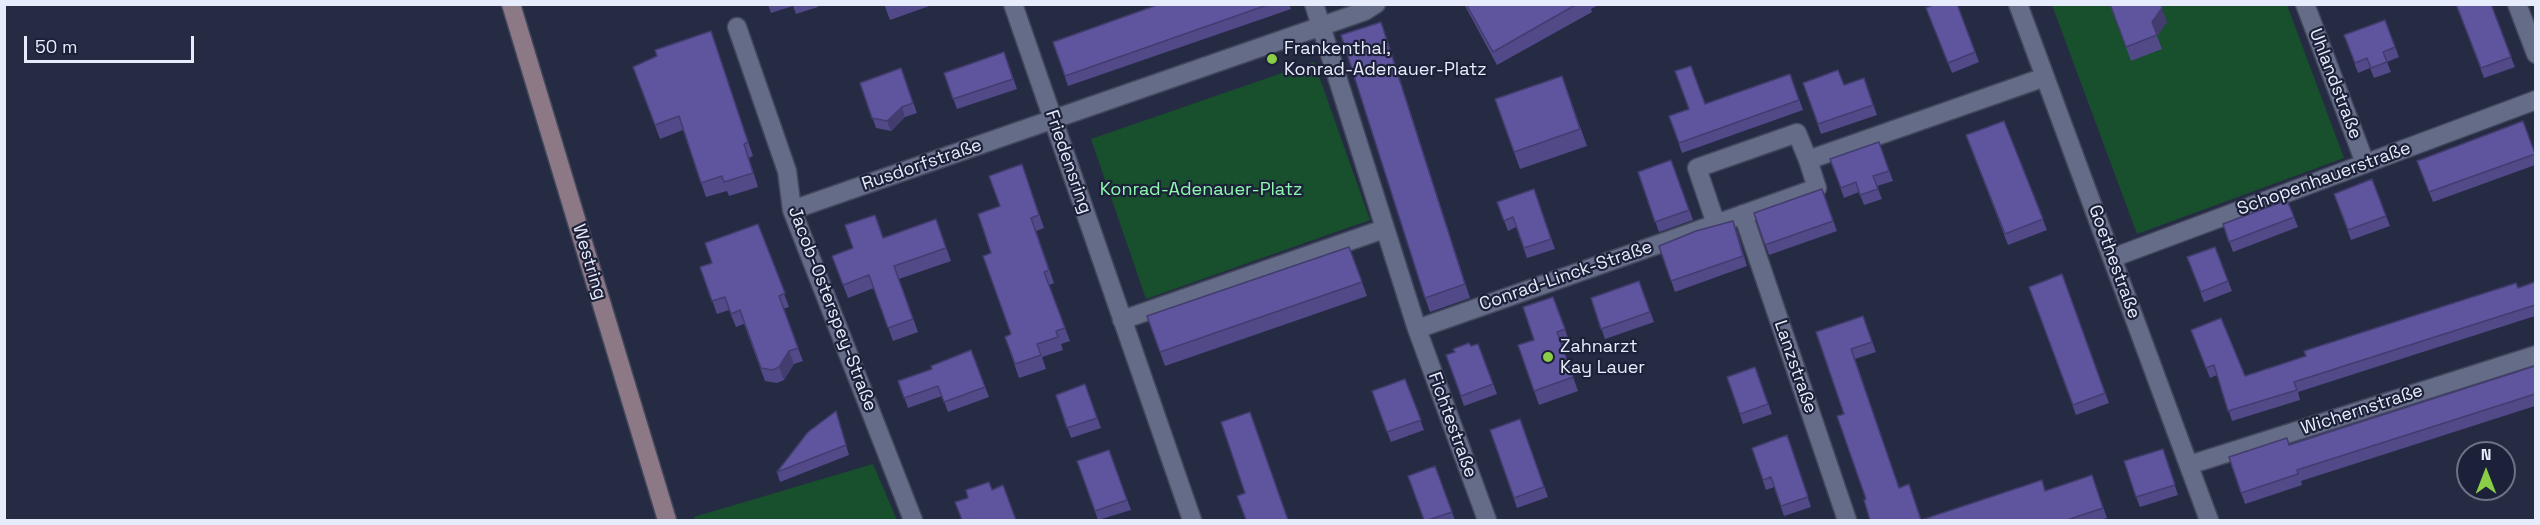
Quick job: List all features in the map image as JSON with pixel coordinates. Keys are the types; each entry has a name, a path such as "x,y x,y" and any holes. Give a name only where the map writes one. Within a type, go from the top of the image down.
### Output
{"main road":[{"name":"Westring","path":"511,4 667,520"}],"street":[{"name":"Friedensring","path":"1014,4 1192,520"},
{"path":"1314,4 1417,329"},
{"path":"1053,119 1365,11 1376,4"},
{"name":"Goethestraße","path":"2018,4 2189,465 2202,519"},
{"name":"Uhlandstraße","path":"2305,4 2365,163"},
{"path":"2517,4 2535,54"},
{"name":"Jacob-Osterspey-Straße","path":"737,27 787,171 792,210 913,520"},
{"path":"1808,160 2046,77"},
{"name":"Schopenhauerstraße","path":"2112,258 2535,100"},
{"name":"Rusdorfstraße","path":"792,210 1053,119"},
{"name":"Conrad-Linck-Straße","path":"1417,329 1716,224 1817,188 1797,133 1697,168 1716,224"},
{"name":"Lanzstraße","path":"1743,214 1847,520"},
{"path":"1122,320 1384,229"},
{"name":"Fichtestraße","path":"1417,329 1487,520"},
{"name":"Wichernstraße","path":"2189,465 2535,355"}],"green space":[{"path":"2052,5 2287,5 2344,158 2137,234"},
{"name":"Konrad-Adenauer-Platz","path":"1314,62 1370,220 1146,299 1091,139"},
{"path":"873,464 897,520 695,520 694,517"}],"building":[{"path":"1160,4 1270,4 1065,76 1053,42"},
{"path":"1466,4 1577,4 1493,52"},
{"path":"1935,4 1957,4 1975,52 1948,63 1926,8"},
{"path":"2110,4 2161,4 2162,8 2152,22 2157,35 2126,47"},
{"path":"2456,4 2491,4 2511,57 2481,68"},
{"path":"2385,20 2395,47 2383,52 2387,62 2371,68 2367,58 2355,63 2344,35"},
{"path":"1381,22 1465,284 1425,298 1341,35"},
{"path":"711,31 748,142 744,144 753,173 724,182 722,176 701,183 679,116 655,125 633,67 657,56 655,50"},
{"path":"1004,52 1013,79 953,99 944,73"},
{"path":"1691,66 1705,104 1790,74 1799,100 1679,143 1669,116 1689,109 1675,71"},
{"path":"901,68 913,103 902,107 887,121 872,118 860,83"},
{"path":"1838,70 1844,85 1864,78 1873,105 1818,124 1803,83"},
{"path":"1562,76 1580,129 1514,152 1495,99"},
{"path":"2004,121 2043,219 2005,234 1966,135"},
{"path":"2523,121 2535,154 2429,192 2417,161"},
{"path":"1879,142 1889,171 1873,176 1878,189 1860,195 1856,182 1841,188 1830,159"},
{"path":"1671,160 1689,210 1655,222 1638,172"},
{"path":"1022,164 1039,215 1031,218 1049,270 1044,272 1065,328 1056,331 1058,337 1037,344 1041,355 1015,364 1005,337 1011,334 983,256 991,253 978,214 1000,206 989,176"},
{"path":"2372,179 2386,216 2348,230 2334,194"},
{"path":"1534,189 1551,239 1524,248 1513,217 1504,221 1497,202"},
{"path":"1822,189 1833,221 1765,245 1754,213"},
{"path":"2287,200 2294,217 2229,242 2223,224"},
{"path":"875,215 883,238 936,219 946,248 894,266 913,319 888,328 869,275 843,285 832,256 853,248 845,225"},
{"path":"1733,221 1743,256 1671,281 1659,246 1696,231"},
{"path":"758,224 785,293 779,296 798,348 789,351 779,367 772,370 761,368 740,310 731,314 725,297 712,301 700,267 712,263 705,243"},
{"path":"1349,247 1362,282 1160,352 1147,316"},
{"path":"2215,247 2228,281 2201,292 2187,257"},
{"path":"2062,274 2105,393 2073,405 2029,287"},
{"path":"1639,281 1650,312 1601,329 1591,298"},
{"path":"2535,282 2535,305 2294,382 2297,390 2228,411 2214,365 2206,368 2191,330 2221,318 2245,376 2306,356 2304,351 2516,283 2518,288"},
{"name":"Zahnarzt Kay Lauer","path":"1553,297 1565,329 1557,332 1573,377 1534,391 1518,345 1534,340 1523,307"},
{"path":"1863,316 1872,342 1851,349 1899,488 1909,484 1921,520 1870,520 1864,500 1866,499 1837,416 1844,414 1816,332"},
{"path":"1469,343 1471,346 1478,344 1493,384 1461,396 1446,355 1455,352 1453,349"},
{"path":"971,350 985,387 944,402 938,386 904,398 898,381 932,369 931,366"},
{"path":"2535,366 2535,394 2297,470 2298,474 2241,493 2229,457 2287,438 2289,445"},
{"path":"1755,367 1768,404 1740,414 1727,377"},
{"path":"1405,379 1421,420 1387,432 1372,391"},
{"path":"1085,384 1097,418 1067,428 1056,395"},
{"path":"836,411 846,445 777,472 808,432"},
{"path":"1250,412 1288,520 1246,520 1237,496 1245,493 1221,422"},
{"path":"1520,419 1544,487 1514,498 1490,430"},
{"path":"1787,435 1808,497 1781,506 1771,477 1763,480 1752,448"},
{"path":"2163,449 2175,485 2136,497 2124,461"},
{"path":"1109,450 1127,500 1095,511 1077,461"},
{"path":"1435,466 1452,512 1424,520 1408,476"},
{"path":"2092,475 2103,508 2067,520 1921,520 2042,480 2045,491"},
{"path":"989,482 992,490 1003,485 1016,520 962,520 955,502 968,498 966,490"}],"place":[{"name":"Frankenthal, Konrad-Adenauer-Platz","path":"1272,59"},
{"name":"Zahnarzt Kay Lauer","path":"1548,357"}]}
